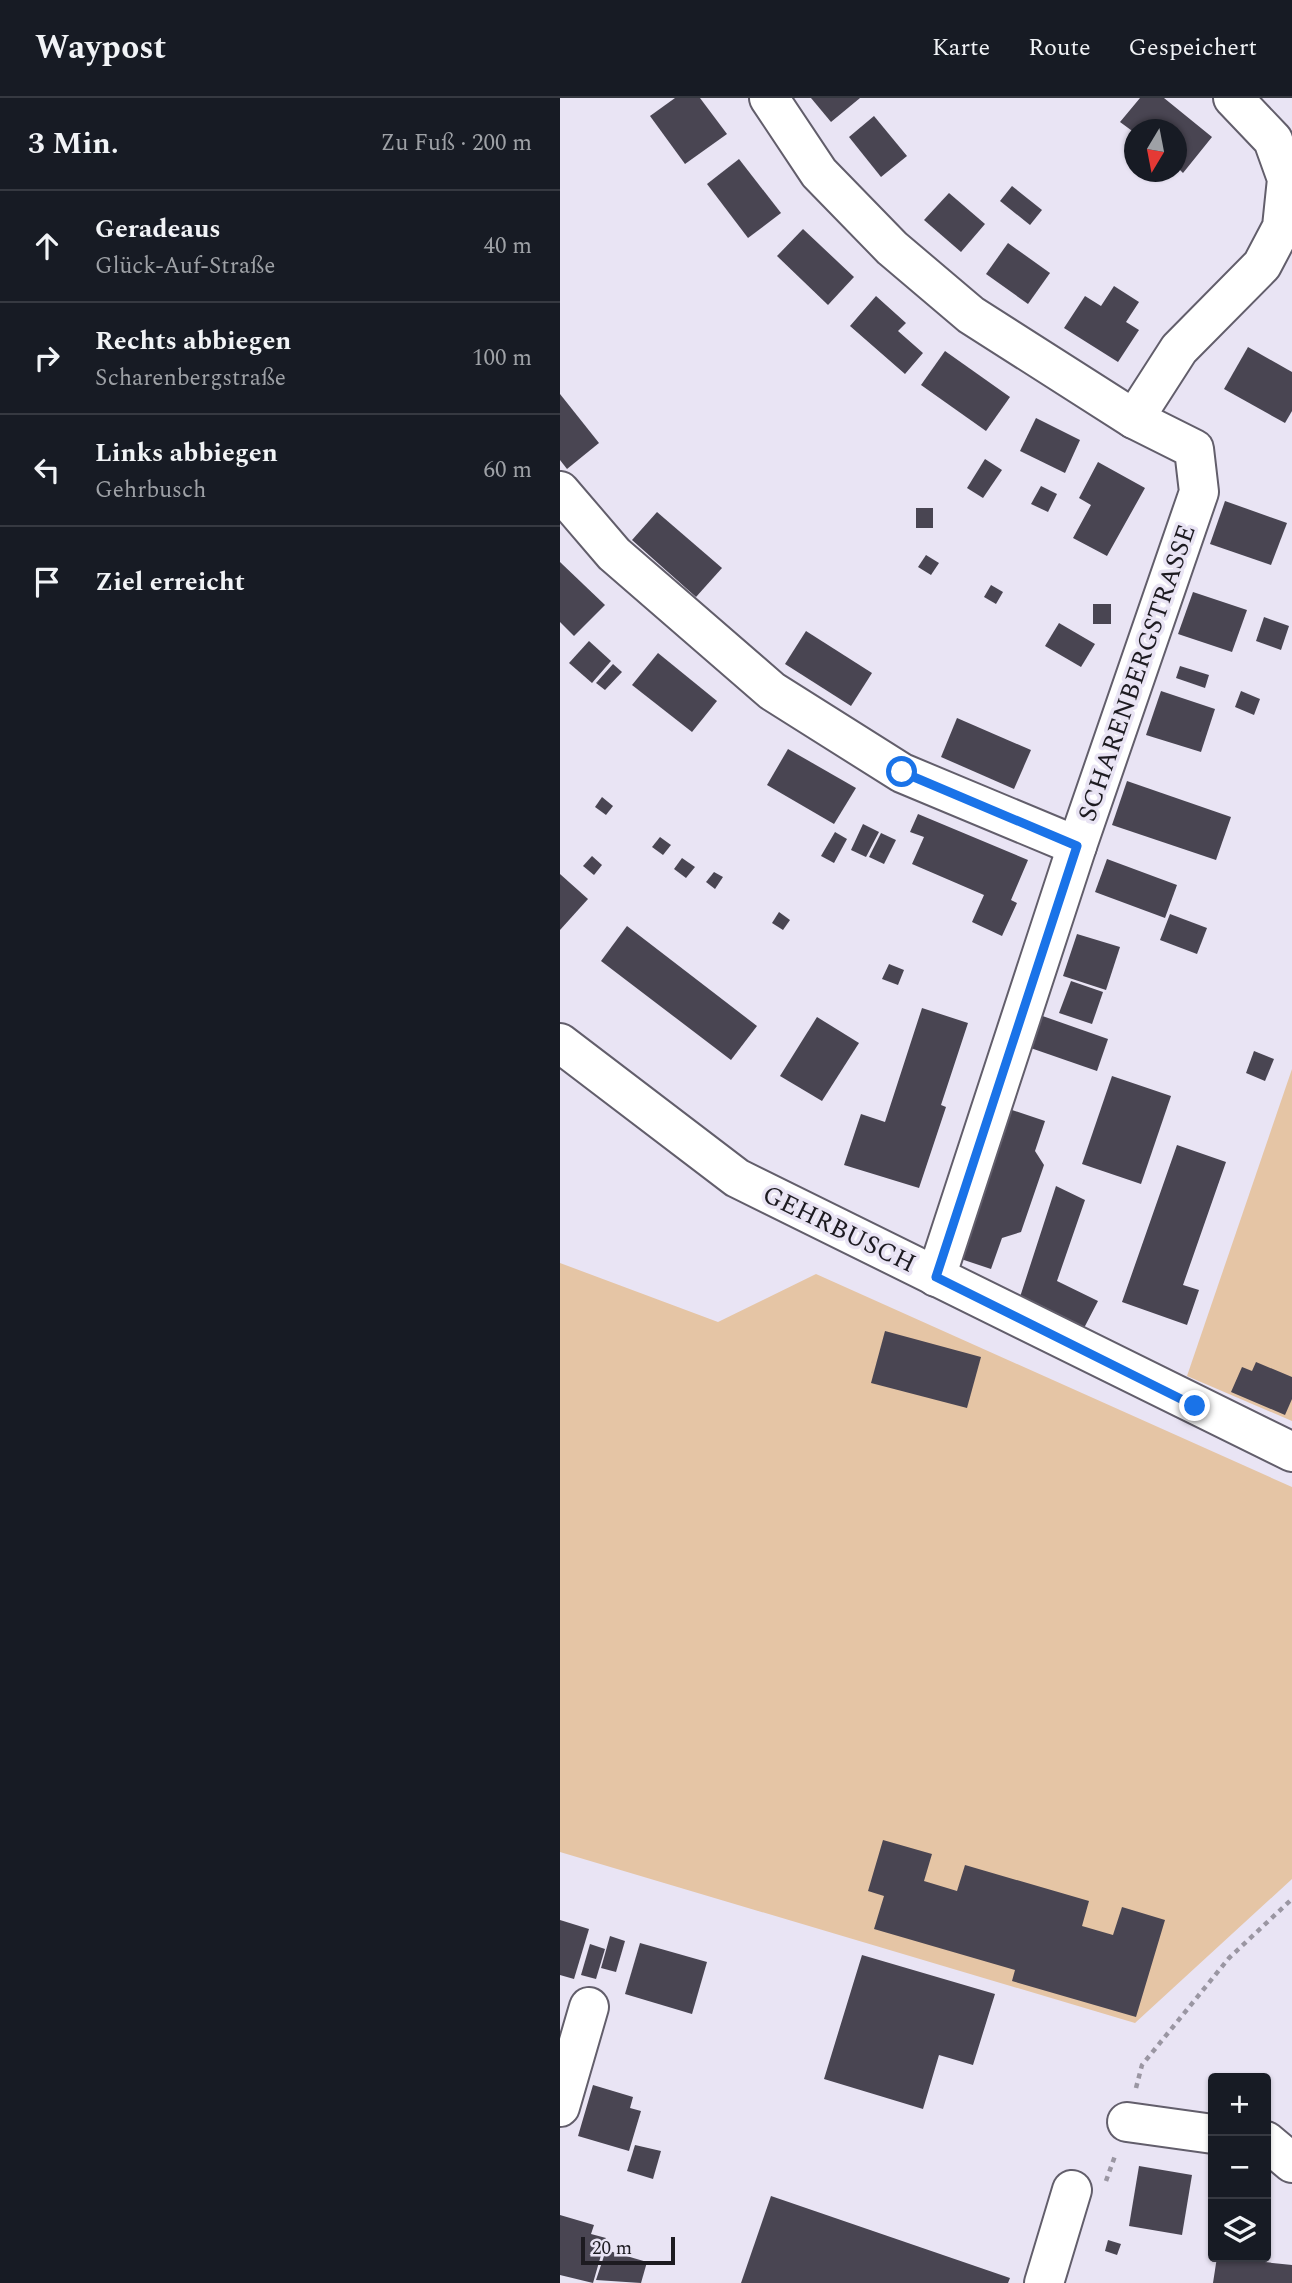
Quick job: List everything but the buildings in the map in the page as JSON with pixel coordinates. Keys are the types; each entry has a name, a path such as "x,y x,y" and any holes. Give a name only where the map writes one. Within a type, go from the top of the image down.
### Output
{"street":[{"path":"769,98 819,173 891,248 971,316 1134,419 1179,349 1262,265 1282,227 1287,179 1273,140 1233,98"},
{"name":"SCHARENBERGSTRASSE","path":"936,1277 1077,846 1199,492 1194,449 1134,419"},
{"path":"560,491 614,554 772,691 902,772 1077,846"},
{"name":"GEHRBUSCH","path":"560,1043 737,1178 1292,1452"},
{"path":"560,2107 589,2007"},
{"path":"1127,2122 1208,2133"},
{"path":"1271,2145 1292,2163"},
{"path":"1044,2283 1087,2191"}],"path":[{"path":"1087,2191 1127,2122 1142,2064 1229,1958 1292,1899"}],"shaded area":[{"path":"1292,1069 1292,1421 1187,1376"},
{"path":"560,1263 718,1322 816,1274 1292,1487 1292,1879 1135,2023 560,1852"}],"route":[{"path":"902,772 1077,846 936,1277 1195,1406"}]}
